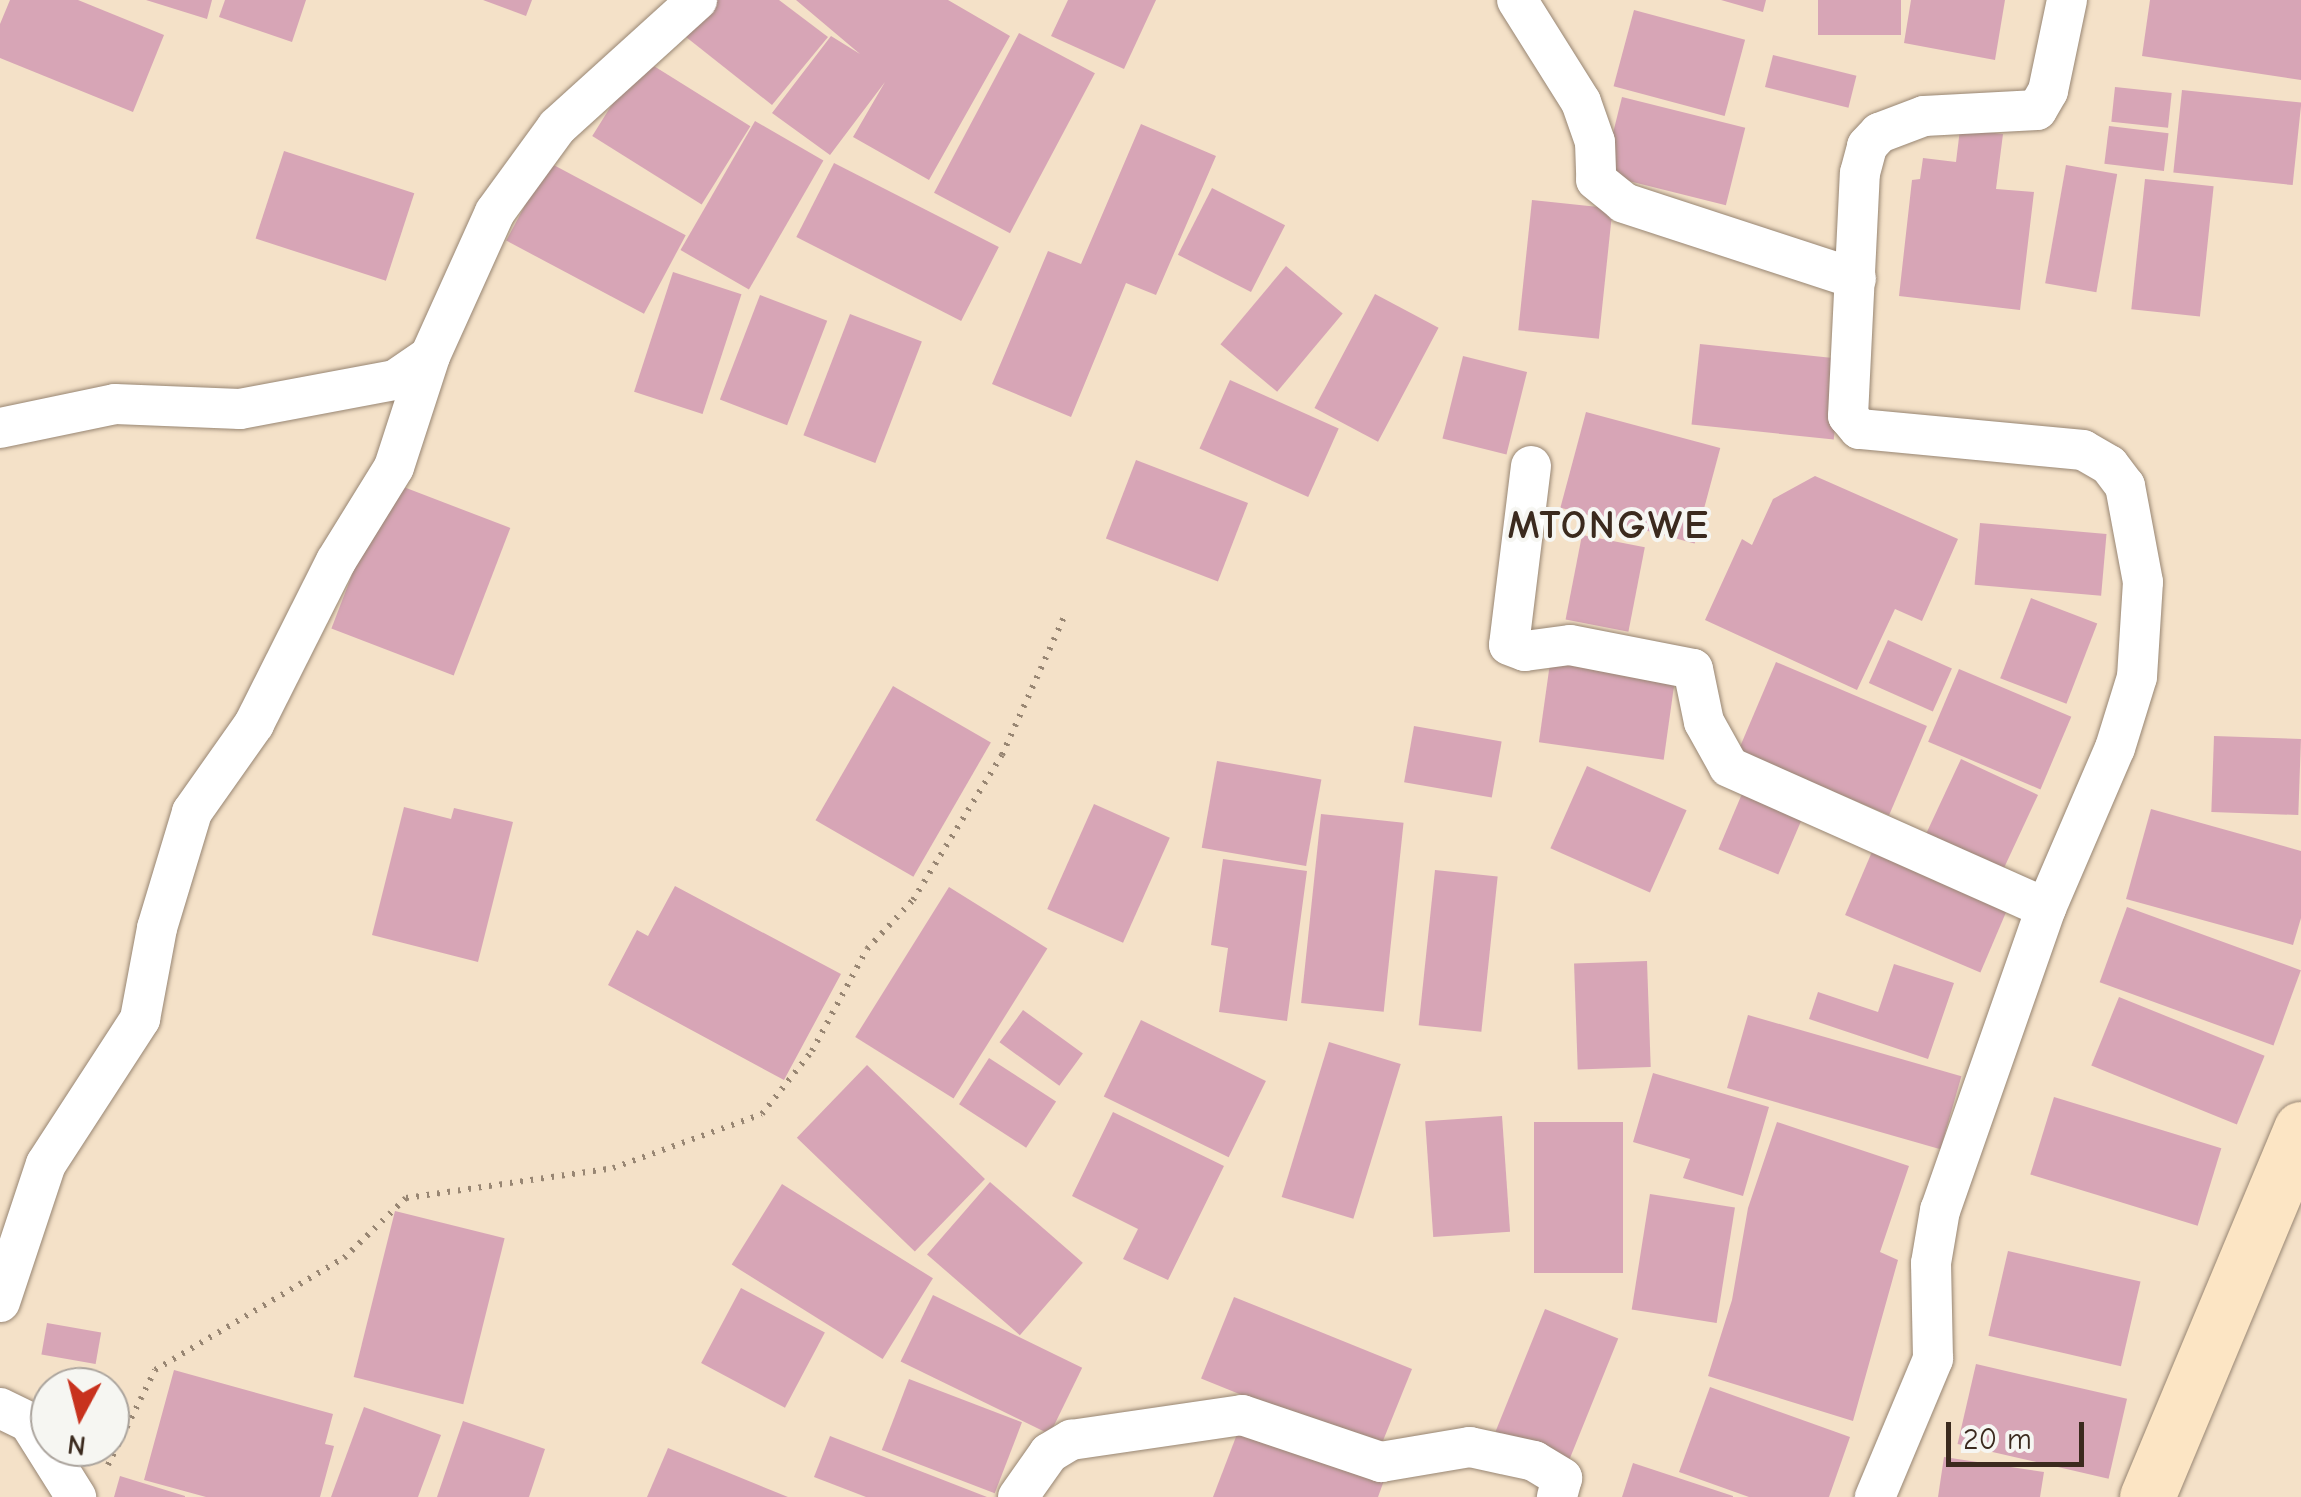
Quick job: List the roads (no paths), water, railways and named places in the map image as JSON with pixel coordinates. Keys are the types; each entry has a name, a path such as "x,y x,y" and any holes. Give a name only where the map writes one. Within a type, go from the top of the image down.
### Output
{"street":[{"path":"0,1302 46,1164 140,1019 157,928 192,812 254,724 336,560 394,467 430,356 495,212 558,126 697,0"},
{"path":"1517,0 1581,102 1596,142 1596,180 1624,203 1856,279"},
{"path":"1875,1497 1934,1359 1931,1263 1940,1210 2046,908 2120,736 2137,677 2142,582 2124,486 2109,465 2082,450 1851,423 1856,279 1867,146 1879,133 1924,116 2037,110 2048,91 2067,0"},
{"path":"0,428 115,404 240,409 395,380 430,356"},
{"path":"1530,466 1509,645 1525,651 1570,644 1693,669 1704,722 1729,767 2046,908"},
{"path":"2147,1497 2301,1129"},
{"path":"0,1408 29,1422 88,1489"},
{"path":"1018,1497 1049,1454 1070,1440 1242,1415 1382,1462 1470,1446 1534,1462 1562,1478 1557,1497"}],"district":[{"name":"MTONGWE","path":"1609,525"}]}
